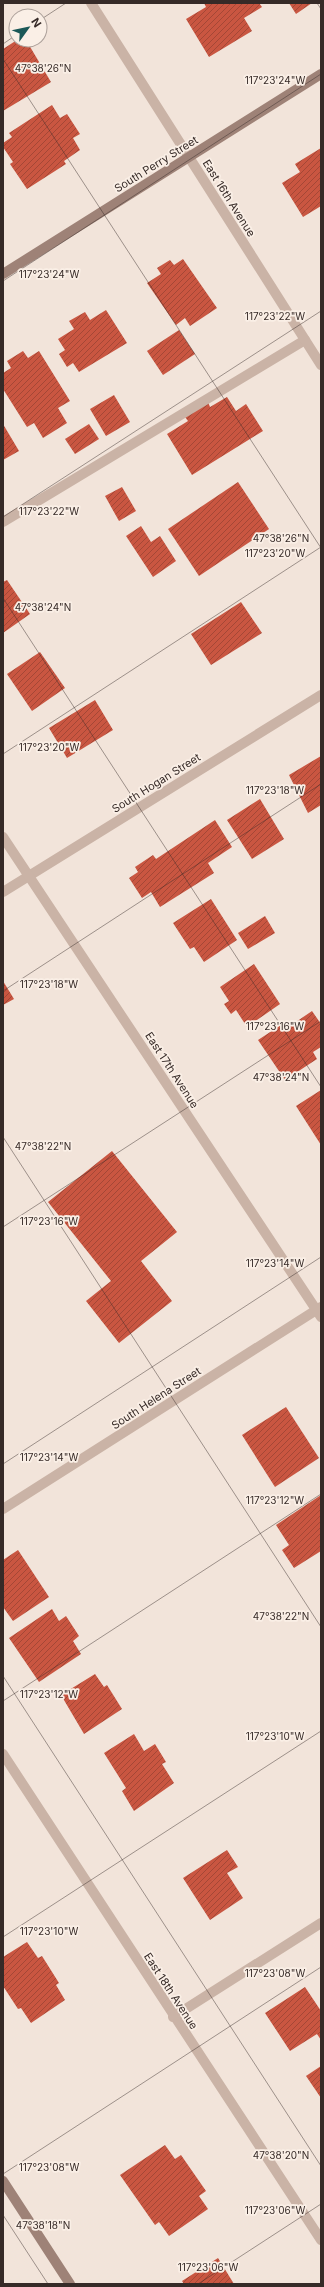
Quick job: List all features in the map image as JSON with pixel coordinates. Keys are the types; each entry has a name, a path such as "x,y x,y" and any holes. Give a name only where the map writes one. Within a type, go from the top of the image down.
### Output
{"main road":[{"name":"South Perry Street","path":"3,274 321,74"},
{"path":"3,2181 70,2284"}],"street":[{"name":"East 16th Avenue","path":"91,3 321,365"},
{"path":"3,522 305,340"},
{"name":"South Hogan Street","path":"3,892 321,695"},
{"name":"East 17th Avenue","path":"3,836 319,1311"},
{"name":"South Helena Street","path":"3,1509 319,1311"},
{"name":"East 18th Avenue","path":"3,1754 173,2017 321,2240"},
{"path":"173,2017 321,1923"}],"building":[{"path":"204,3 259,3 262,7 244,18 252,31 209,57 186,19 206,7"},
{"path":"289,3 312,3 296,14"},
{"path":"8,46 8,48 31,48 51,82 3,111 3,49"},
{"path":"52,105 60,118 67,114 80,134 73,138 80,150 64,161 66,164 27,189 10,164 13,162 3,147 3,143 12,137 9,133"},
{"path":"321,148 321,206 303,217 282,183 300,172 295,164"},
{"path":"183,259 217,308 190,326 185,318 176,325 147,283 161,274 157,268 170,260 174,265"},
{"path":"106,310 127,343 79,372 73,363 67,367 59,354 65,350 58,339 74,329 69,321 85,312 90,320"},
{"path":"179,330 195,354 163,375 147,351"},
{"path":"23,351 28,358 39,351 70,401 58,408 67,423 43,438 34,423 27,427 3,389 3,373 11,368 7,361"},
{"path":"114,395 130,422 106,436 90,409"},
{"path":"227,397 236,411 246,404 263,431 192,475 167,434 188,421 185,417 208,402 210,407"},
{"path":"3,424 19,451 3,460"},
{"path":"89,424 99,439 75,454 65,439"},
{"path":"238,482 269,529 199,576 168,529"},
{"path":"122,487 136,511 119,521 105,496"},
{"path":"141,526 151,542 160,536 176,561 153,577 126,536"},
{"path":"7,580 30,614 3,633 3,582"},
{"path":"241,602 262,633 211,665 191,634"},
{"path":"40,652 65,688 32,711 7,674"},
{"path":"95,700 113,730 67,758 49,728"},
{"path":"321,756 321,805 308,813 289,775"},
{"path":"260,799 284,839 252,859 227,820"},
{"path":"215,820 232,847 208,863 214,873 160,907 151,892 142,898 129,878 138,872 135,867 153,855 156,859"},
{"path":"211,899 237,940 204,962 194,947 190,949 173,923"},
{"path":"265,916 275,933 248,949 238,933"},
{"path":"254,964 280,1004 247,1027 236,1010 231,1014 224,1004 229,1001 220,987"},
{"path":"3,981 14,999 3,1005"},
{"path":"312,1011 321,1024 321,1047 313,1052 317,1059 285,1080 258,1040 287,1021 290,1026"},
{"path":"321,1090 321,1145 296,1106"},
{"path":"112,1151 177,1232 141,1261 172,1301 119,1343 86,1301 111,1281 48,1202"},
{"path":"286,1407 319,1458 275,1487 242,1435"},
{"path":"321,1495 321,1551 294,1568 282,1550 289,1545 276,1525"},
{"path":"18,1550 49,1597 13,1621 3,1607 3,1560"},
{"path":"52,1609 59,1621 66,1616 79,1636 73,1641 81,1654 39,1682 9,1638"},
{"path":"95,1674 104,1687 107,1685 122,1709 84,1734 61,1695"},
{"path":"134,1734 144,1751 155,1744 166,1762 162,1764 174,1783 134,1811 122,1791 126,1788 104,1753"},
{"path":"227,1850 238,1867 227,1873 243,1898 210,1920 183,1878"},
{"path":"27,1942 38,1958 42,1956 59,1983 56,1985 65,2000 31,2023 21,2008 18,2009 3,1986 3,1957"},
{"path":"305,1987 321,2011 321,2040 317,2034 290,2051 265,2013"},
{"path":"321,2066 321,2098 306,2076"},
{"path":"165,2145 175,2159 181,2155 206,2191 199,2196 208,2209 169,2236 159,2222 155,2225 120,2175"},
{"path":"218,2258 234,2284 184,2284 182,2281"}]}
